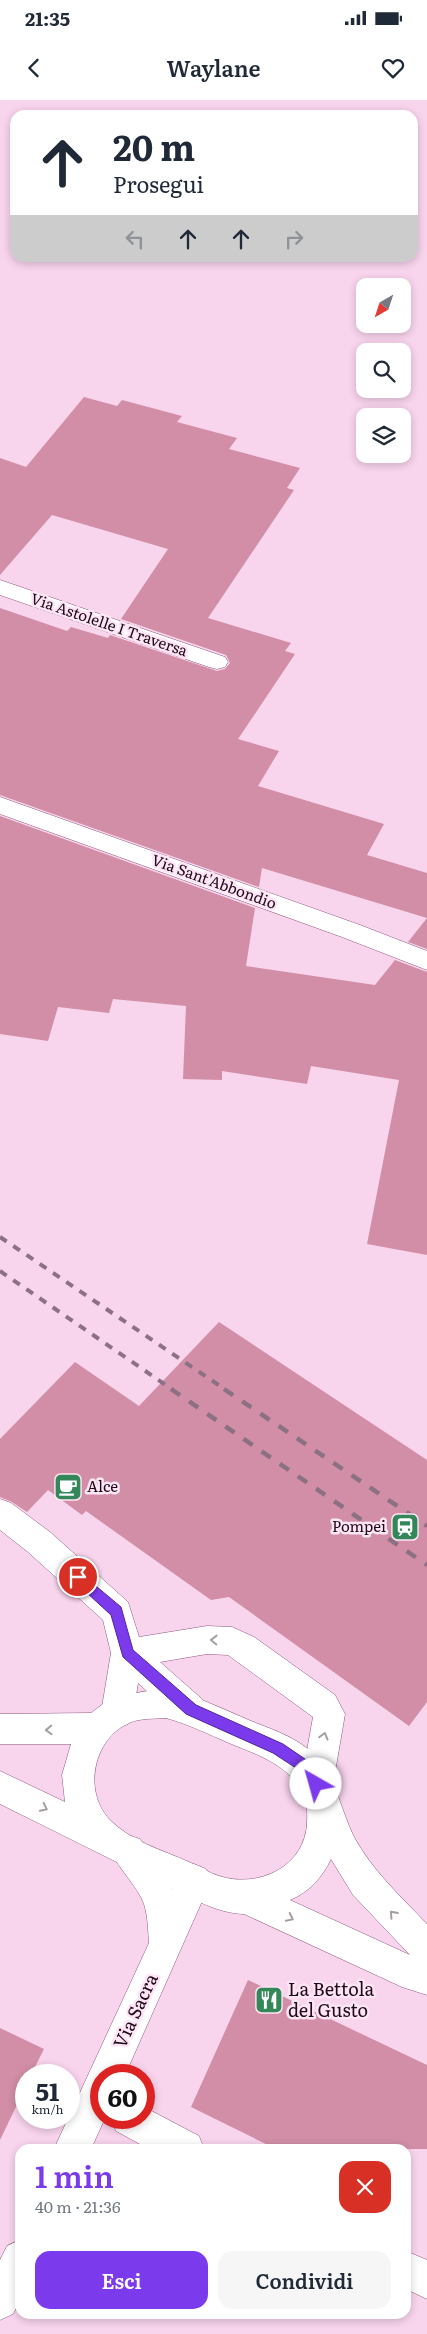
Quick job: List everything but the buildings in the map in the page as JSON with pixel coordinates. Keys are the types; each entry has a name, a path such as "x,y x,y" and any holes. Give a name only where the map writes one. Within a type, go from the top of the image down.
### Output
{"street":[{"name":"Via Astolelle I Traversa","path":"0,587 217,662"},
{"name":"Via Sant'Abbondio","path":"0,805 351,931 427,962"},
{"path":"0,1512 40,1542 117,1612 127,1653 107,1720"},
{"path":"127,1653 207,1640 232,1641 324,1706 329,1714 321,1796 324,1835 314,1859 296,1879 273,1892 246,1897"},
{"path":"127,1653 191,1710"},
{"path":"0,1729 107,1720 141,1704 166,1703 191,1710 278,1748 300,1763 321,1796 343,1849 366,1883 427,1949"},
{"name":"Via Sacra","path":"107,1720 84,1748 77,1772 79,1797 89,1820 117,1845 158,1894 164,1915 166,1947"},
{"path":"0,1787 218,1893 246,1897 414,1975 427,1978"},
{"name":"Via Sacra","path":"113,2064 194,1881"},
{"name":"Via Sacra","path":"74,2144 90,2113"},
{"path":"149,2129 177,2144"},
{"path":"0,2301 15,2270"},
{"path":"411,2272 427,2280"}],"railway":[{"path":"0,1237 226,1390"},
{"path":"0,1271 173,1390"},
{"path":"171,1389 427,1565"},
{"path":"224,1389 427,1526"}],"place":[{"name":"Alce","path":"68,1487"},
{"name":"Pompei","path":"405,1527"},
{"name":"La Bettola del Gusto","path":"269,2000"}],"route":[{"path":"78,1577 117,1612 127,1653 191,1710 278,1748 300,1763 316,1784"}]}
